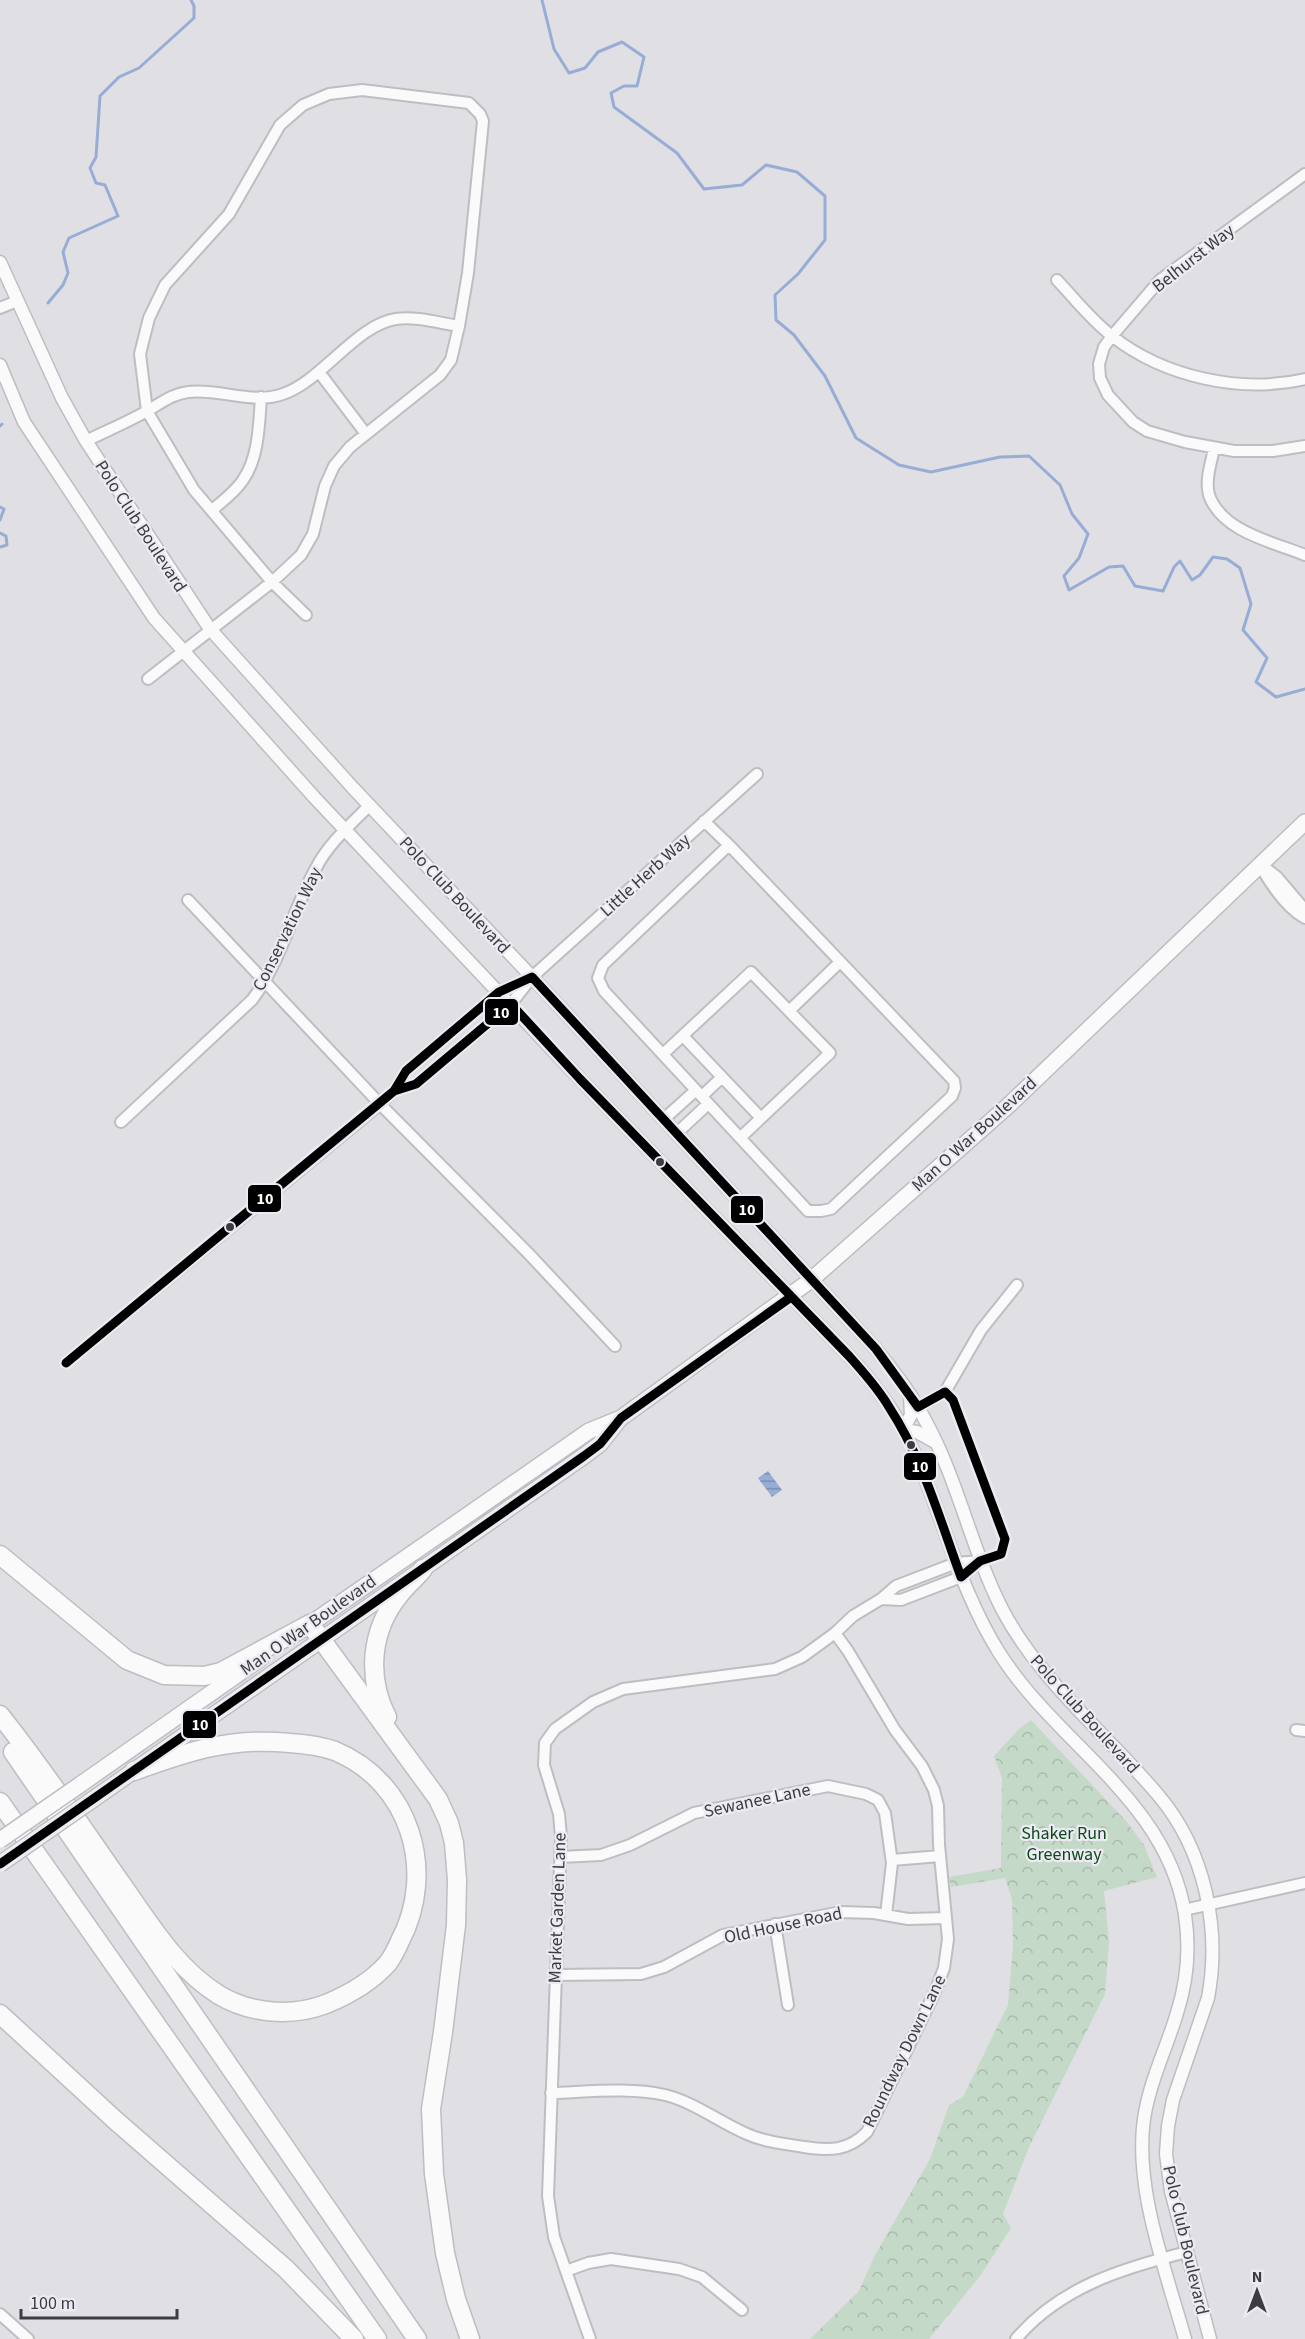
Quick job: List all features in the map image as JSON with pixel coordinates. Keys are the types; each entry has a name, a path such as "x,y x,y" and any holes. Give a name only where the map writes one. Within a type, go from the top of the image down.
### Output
{"highway":[{"path":"0,1555 127,1660 164,1675 204,1676 221,1672 310,1624 438,1799 449,1823 454,1843 457,1881 456,1925 431,2109 434,2174 438,2212 456,2299 470,2339"},
{"path":"411,1761 377,1694 374,1674 375,1651 379,1628 388,1611 400,1593 423,1569"},
{"path":"0,1715 178,1962 220,1996 246,2007 275,2012 309,2010 346,1996 388,1962 409,1925 418,1880 417,1858 406,1821 396,1804 386,1790 360,1765 334,1751 304,1744 270,1741 223,1744 189,1751 134,1771"},
{"path":"0,1733 417,2339"},
{"path":"0,1802 377,2339"},
{"path":"0,2014 99,2106 286,2269 354,2339"},
{"path":"0,2026 99,2106"}],"main road":[{"name":"Man O War Boulevard","path":"0,1840 589,1431 621,1418 791,1297 1009,1105 1305,822"},
{"name":"Man O War Boulevard","path":"0,1864 584,1456 600,1444 621,1418"}],"street":[{"path":"148,679 272,582 301,555 314,534 325,486 334,465 350,447 440,375 451,360 468,273 483,121 480,114 469,103 362,90 329,94 303,105 280,124 229,214 165,285 149,318 140,354 147,411 194,490 272,582 306,615"},
{"name":"Belhurst Way","path":"1305,174 1160,280 1104,347 1099,364 1100,378 1108,395 1120,410 1147,431 1214,449 1274,451 1305,446"},
{"name":"Polo Club Boulevard","path":"0,262 3,277 17,301 62,398 86,441 210,629 370,805 876,1349 910,1393 936,1443 981,1561 1002,1609 1022,1642 1044,1672 1127,1761 1174,1816 1194,1854 1203,1881 1212,1944 1211,1981 1200,2024 1176,2090 1168,2127 1167,2154 1171,2191 1210,2339"},
{"path":"1057,280 1112,336 1129,348 1160,363 1208,379 1258,386 1305,380"},
{"path":"0,308 17,301"},
{"path":"86,441 147,411 166,398 185,392 203,390 261,397 283,394 319,372 365,333 381,324 409,318 459,326"},
{"name":"Polo Club Boulevard","path":"0,365 24,422 154,618 345,830 580,1079 858,1366 884,1399 903,1430 921,1470 980,1621 1001,1656 1025,1688 1109,1777 1153,1830 1170,1863 1184,1910 1187,1957 1186,1978 1176,2016 1149,2094 1142,2134 1145,2187 1185,2339"},
{"path":"319,372 366,434"},
{"path":"212,510 234,491 250,466 258,434 261,397"},
{"path":"1214,449 1208,475 1209,494 1219,513 1232,524 1255,536 1305,555"},
{"name":"Little Herb Way","path":"532,977 757,774"},
{"name":"Conservation Way","path":"121,1122 252,1000 266,982 316,866 345,830 370,805"},
{"path":"704,821 729,845 954,1081 955,1088 952,1096 831,1209 808,1210 604,991 598,978 603,965 729,845"},
{"path":"1260,865 1277,877 1305,910"},
{"path":"1260,865 1271,884 1298,915 1305,918"},
{"path":"188,900 380,1104 529,1254 615,1346"},
{"path":"790,1010 840,962"},
{"path":"663,1054 752,972 790,1010 830,1053 741,1137"},
{"path":"66,1363 380,1104 394,1091 405,1071 499,992 532,977"},
{"path":"394,1091 416,1084 511,1004 532,977"},
{"path":"682,1036 761,1118"},
{"path":"677,1133 702,1097 722,1077"},
{"path":"664,1119 702,1097"},
{"path":"918,1407 945,1392 981,1330 1017,1285"},
{"path":"910,1393 911,1415 903,1430 917,1432 936,1443"},
{"name":"Market Garden Lane","path":"590,2339 554,2237 548,2196 560,1857 559,1814 546,1775 543,1756 545,1743 555,1729 593,1702 616,1691 775,1669 802,1657 835,1634 853,1616 881,1599 896,1586 956,1563 981,1561"},
{"name":"Market Garden Lane","path":"881,1599 902,1600 961,1577 981,1561"},
{"name":"Roundway Down Lane","path":"551,2093 642,2092 664,2095 687,2103 745,2133 767,2141 825,2150 847,2147 867,2132 935,1992 947,1954 946,1918 938,1806 928,1777 877,1702 848,1651 835,1634"},
{"name":"Sewanee Lane","path":"560,1857 601,1855 630,1845 694,1813 828,1786 866,1794 878,1800 885,1813 892,1860 886,1915"},
{"path":"892,1860 940,1856"},
{"path":"1184,1910 1305,1883"},
{"name":"Old House Road","path":"556,1975 641,1974 664,1967 723,1935 850,1911 908,1919 946,1918"},
{"path":"775,1924 788,2005"},
{"path":"1016,2339 1041,2313 1084,2285 1103,2277 1187,2252"},
{"path":"566,2271 588,2263 611,2259 679,2269 702,2277 742,2310"},
{"path":"0,2314 28,2339"}],"green space":[{"name":"Shaker Run Greenway","path":"1031,1720 1126,1821 1144,1845 1157,1877 1104,1891 1109,1942 1105,1994 1029,2147 1003,2214 1011,2228 980,2276 929,2339 810,2339 859,2291 874,2257 930,2159 949,2105 963,2097 1008,2005 1013,1946 1012,1899 1005,1878 951,1887 949,1877 1001,1868 1002,1778 994,1756 1021,1727"}],"water":[{"path":"768,1471 782,1490 772,1497 758,1478"}],"waterway":[{"path":"48,303 63,285 68,273 63,252 69,238 118,216 105,185 96,183 90,168 96,157 100,96 119,77 139,68 194,18 194,6 191,0"},
{"path":"542,0 554,49 569,73 585,68 598,52 622,42 644,57 637,86 624,86 611,93 614,107 677,153 704,189 742,185 766,165 797,172 825,196 825,240 798,274 775,295 776,320 794,335 825,376 856,438 899,465 931,472 1000,457 1029,456 1060,485 1072,514 1088,534 1079,558 1064,576 1069,590 1109,567 1123,566 1135,586 1163,591 1174,567 1180,561 1192,580 1200,575 1213,557 1227,559 1240,568 1251,604 1243,630 1267,658 1256,682 1276,697 1305,689"},
{"path":"0,507 4,509 0,520"},
{"path":"0,533 6,536 7,545 0,547"}],"transit line":[{"name":"10","path":"532,977 876,1349 918,1407 945,1392 953,1400 1005,1539 1001,1554 980,1561 961,1577 912,1447 875,1387 849,1356 580,1079 511,1004 416,1084 394,1091 406,1071 499,992 532,977"},
{"name":"10","path":"66,1363 394,1091"},
{"name":"10","path":"228,1228 394,1091"},
{"name":"10","path":"0,1864 584,1456 600,1444 621,1418 791,1297"}]}
